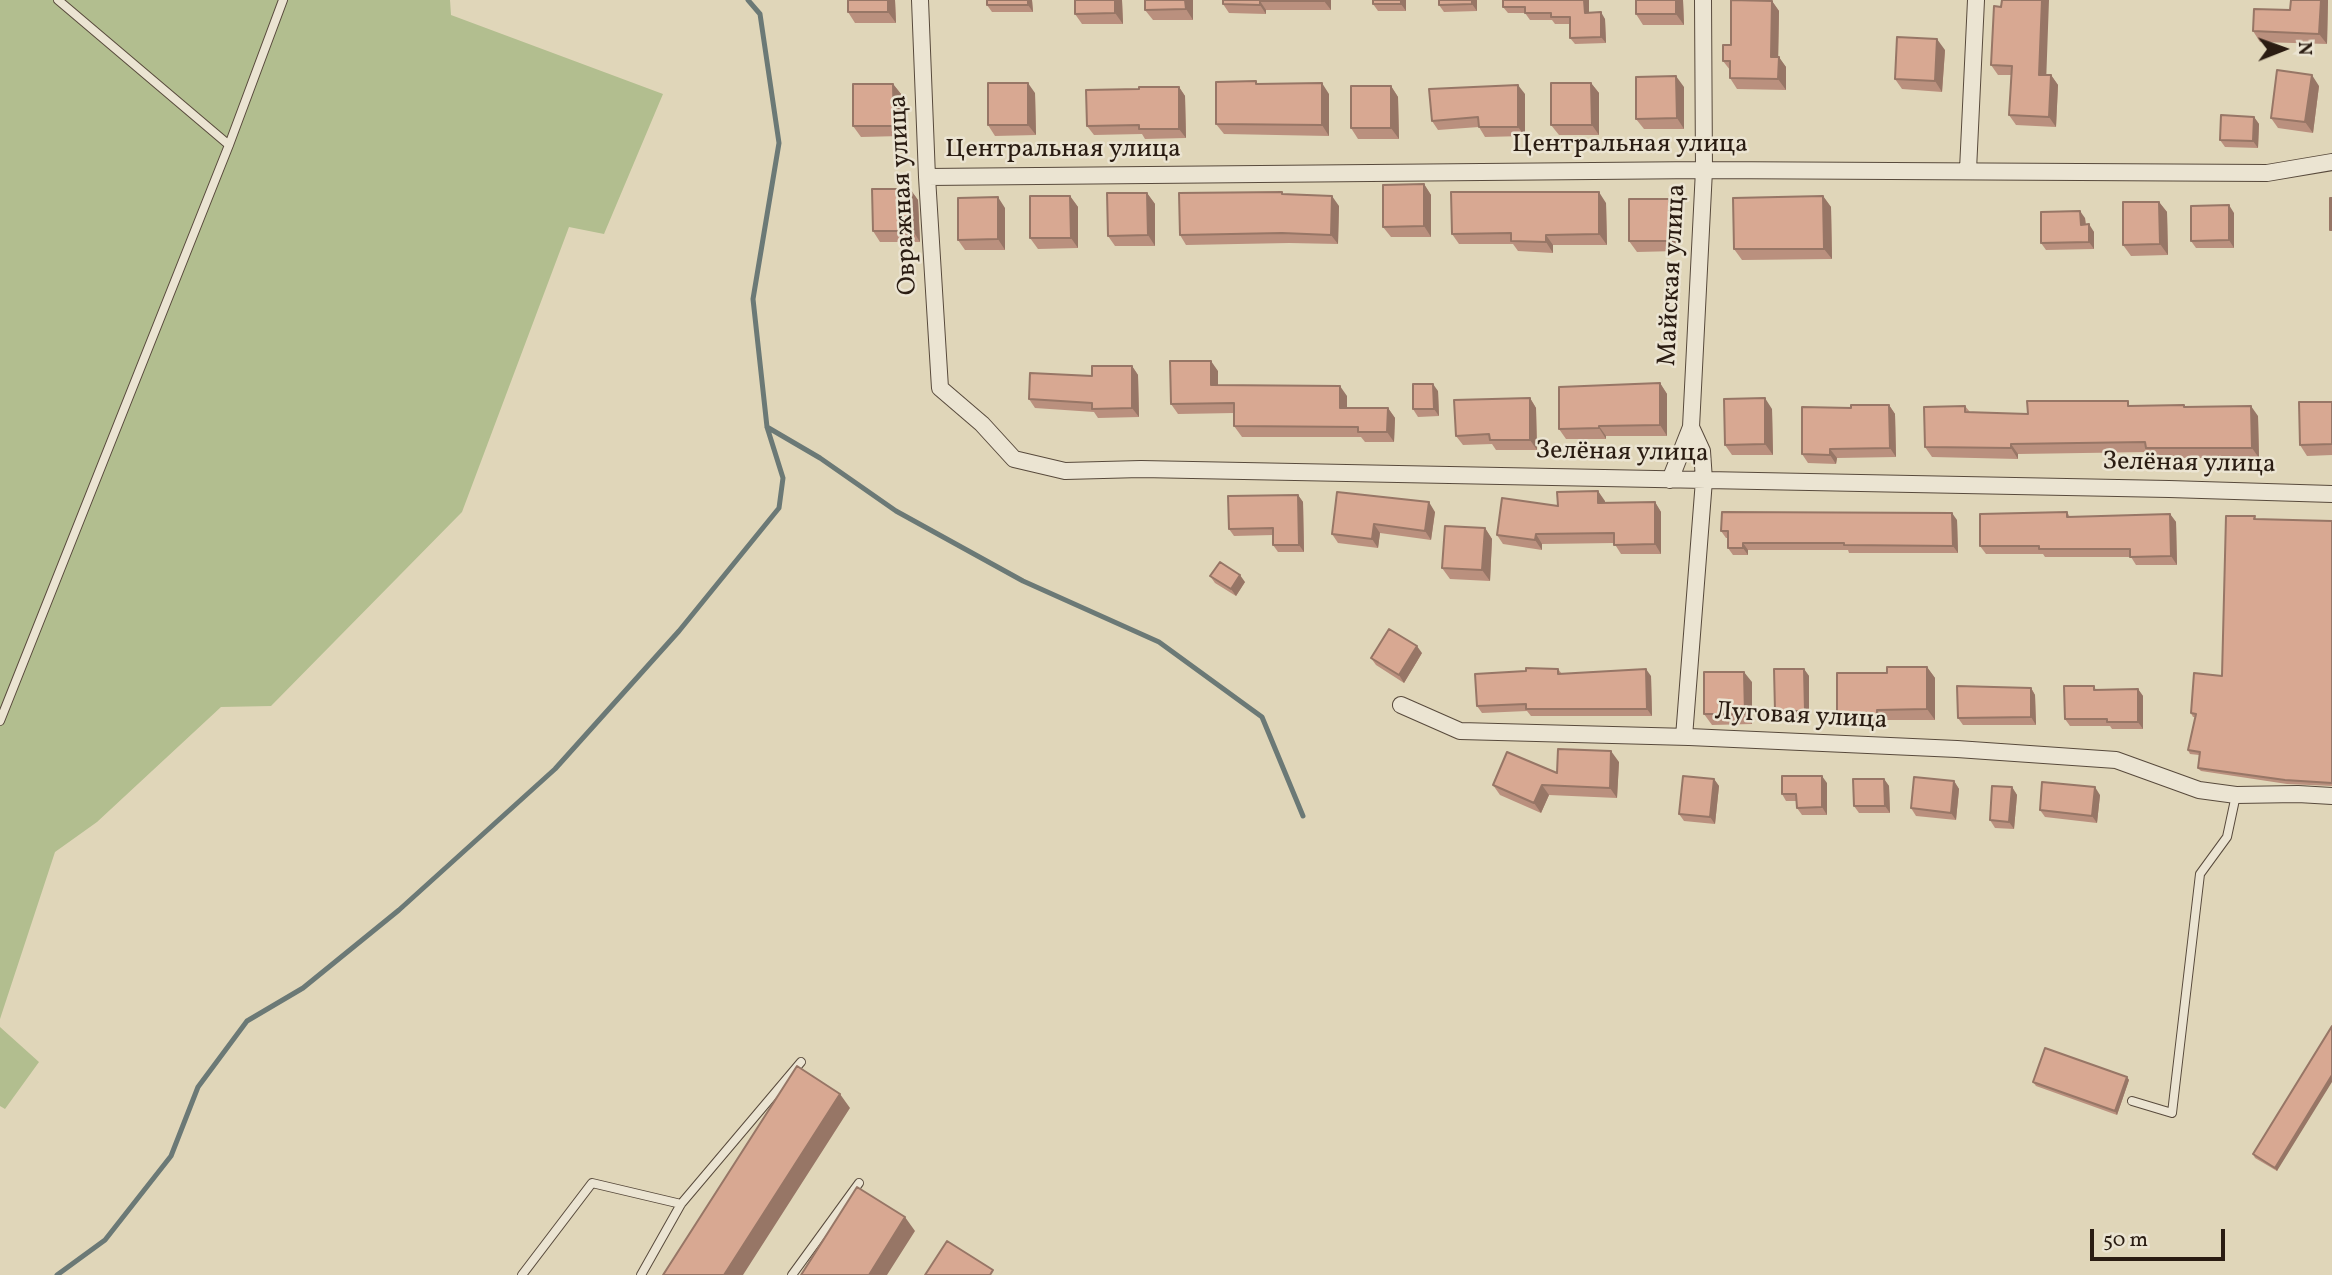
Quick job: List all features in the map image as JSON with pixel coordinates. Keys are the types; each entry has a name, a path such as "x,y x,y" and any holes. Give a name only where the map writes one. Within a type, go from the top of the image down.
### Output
{"street":[{"name":"Овражная улица","path":"920,0 927,177 940,388"},
{"name":"Майская улица","path":"1692,427 1704,170 1703,0"},
{"path":"1968,170 1976,0"},
{"name":"Центральная улица","path":"927,177 1704,170 2267,173 2332,162"},
{"name":"Зелёная улица","path":"940,388 982,424 1014,459 1065,471 1141,469 2332,494"},
{"path":"1670,480 1692,427"},
{"path":"1684,737 1704,480 1702,451 1692,427"},
{"name":"Луговая улица","path":"1401,705 1460,731 1684,737 1957,749 2116,760 2199,790 2236,795 2332,796"}],"lane":[{"path":"58,0 229,145"},
{"path":"0,721 229,145 283,0"},
{"path":"2132,1101 2172,1113 2200,874 2227,837 2236,795"},
{"path":"640,1275 681,1204 801,1062"},
{"path":"522,1275 592,1183 681,1204"},
{"path":"792,1275 859,1183"}],"green space":[{"path":"0,0 450,0 451,15 663,94 604,234 569,227 462,512 271,706 221,707 97,822 55,852 0,1019"},
{"path":"0,1027 39,1062 5,1109 0,1106"}],"building":[{"path":"848,0 888,0 888,12 848,12"},
{"path":"987,0 1028,0 1028,5 987,5"},
{"path":"1075,0 1115,0 1115,13 1075,14"},
{"path":"1145,0 1185,0 1186,9 1145,10"},
{"path":"1223,0 1324,1 1260,1 1260,5 1223,4"},
{"path":"1373,0 1401,0 1401,4 1373,4"},
{"path":"1439,0 1472,0 1472,4 1439,5"},
{"path":"1503,0 1584,0 1585,13 1601,12 1601,37 1570,38 1570,17 1551,17 1551,13 1525,13 1525,7 1503,7"},
{"path":"1636,0 1676,0 1676,14 1636,14"},
{"path":"1731,0 1772,1 1771,57 1779,57 1778,79 1730,78 1730,61 1723,61 1723,45 1731,45"},
{"path":"2002,0 2042,0 2039,75 2051,75 2049,117 2009,115 2012,66 1991,65 1994,6 2001,7"},
{"path":"2291,0 2321,0 2319,34 2253,31 2254,9 2290,10"},
{"path":"1897,37 1937,39 1935,81 1895,79"},
{"path":"2277,70 2312,75 2305,122 2271,118"},
{"path":"1676,76 1677,118 1636,119 1636,77"},
{"path":"1256,81 1256,84 1322,83 1322,125 1216,124 1216,82"},
{"path":"988,83 1028,83 1028,125 988,125"},
{"path":"1551,83 1591,83 1592,125 1551,125"},
{"path":"853,84 893,84 894,126 853,126"},
{"path":"1518,85 1518,127 1479,127 1478,117 1432,121 1429,89"},
{"path":"1351,86 1391,86 1391,128 1351,128"},
{"path":"1179,87 1179,129 1139,129 1139,125 1087,126 1086,90"},
{"path":"2221,115 2254,117 2253,141 2220,140"},
{"path":"1424,184 1424,226 1383,227 1383,185"},
{"path":"872,189 910,189 913,231 873,231"},
{"path":"1282,192 1332,196 1331,235 1180,235 1179,193"},
{"path":"1451,192 1599,192 1599,234 1546,235 1546,242 1511,241 1511,233 1452,234"},
{"path":"1107,193 1147,193 1148,235 1108,236"},
{"path":"1030,196 1070,196 1071,238 1030,238"},
{"path":"1823,196 1824,249 1734,249 1733,198"},
{"path":"998,197 998,239 958,240 958,198"},
{"path":"2332,198 2332,230 2330,230"},
{"path":"1629,199 1669,199 1669,241 1629,241"},
{"path":"2123,202 2159,202 2160,244 2123,245"},
{"path":"2229,205 2229,240 2191,241 2191,206"},
{"path":"2080,211 2081,225 2089,224 2089,242 2041,243 2041,212"},
{"path":"1170,361 1211,361 1211,385 1340,386 1340,408 1388,408 1387,432 1358,432 1358,427 1234,426 1234,403 1171,404"},
{"path":"1092,366 1132,366 1132,408 1092,409 1092,403 1029,399 1030,373 1092,376"},
{"path":"1660,383 1660,425 1559,429 1559,387"},
{"path":"1413,384 1433,384 1434,409 1413,409"},
{"path":"1530,398 1530,440 1490,440 1489,434 1456,436 1454,400"},
{"path":"1765,398 1765,444 1725,445 1724,399"},
{"path":"2027,401 2128,401 2128,406 2251,406 2252,448 2146,448 2145,442 2011,444 2011,448 1925,447 1924,407 1965,406 1965,412 2028,414"},
{"path":"2299,402 2332,402 2332,444 2300,445"},
{"path":"1851,405 1889,405 1890,448 1830,449 1830,455 1802,454 1802,407 1851,408"},
{"path":"1598,491 1598,503 1655,502 1655,544 1614,545 1614,533 1536,534 1535,540 1497,535 1502,498 1558,506 1557,492"},
{"path":"1337,492 1429,502 1425,531 1374,524 1372,539 1332,534"},
{"path":"1298,495 1299,545 1273,545 1273,528 1229,529 1228,496"},
{"path":"1722,512 1952,513 1953,546 1743,543 1743,548 1728,548 1728,531 1721,531"},
{"path":"2067,512 2067,517 2170,514 2171,556 2130,557 2130,549 1980,546 1980,514"},
{"path":"2226,516 2332,521 2332,783 2285,780 2198,768 2200,752 2188,750 2196,714 2191,713 2194,673 2222,676"},
{"path":"1445,526 1485,528 1482,570 1442,568"},
{"path":"1220,562 1240,575 1231,589 1210,576"},
{"path":"1389,629 1417,646 1399,675 1371,658"},
{"path":"1887,667 1927,667 1927,709 1877,710 1877,715 1837,715 1837,673 1887,673"},
{"path":"1526,668 1558,669 1558,674 1646,669 1647,709 1526,709 1526,704 1477,706 1475,674 1526,671"},
{"path":"1774,669 1804,669 1805,711 1775,711"},
{"path":"1704,672 1744,672 1745,714 1704,714"},
{"path":"1957,686 2031,688 2031,717 1958,718"},
{"path":"2064,686 2094,686 2094,690 2138,689 2138,722 2065,719"},
{"path":"1558,749 1611,751 1610,788 1542,785 1534,803 1493,785 1507,752 1557,773"},
{"path":"1683,776 1714,779 1710,817 1679,814"},
{"path":"1782,776 1822,776 1822,807 1797,808 1796,794 1782,794"},
{"path":"1914,777 1954,781 1951,813 1911,808"},
{"path":"1853,779 1884,779 1885,806 1854,806"},
{"path":"2042,782 2095,787 2092,816 2040,810"},
{"path":"1992,786 2012,787 2009,822 1990,820"},
{"path":"2332,1026 2332,1075 2275,1168 2253,1154"},
{"path":"2045,1048 2127,1077 2115,1111 2033,1082"},
{"path":"797,1066 840,1094 724,1275 663,1275"},
{"path":"857,1187 905,1217 869,1275 801,1275"},
{"path":"947,1241 993,1270 990,1275 925,1275"}],"waterway":[{"path":"57,1275 105,1240 171,1156 198,1087 247,1021 303,988 399,910 555,769 679,631 779,508 783,478 767,427 753,299 779,143 760,14 748,0"},
{"path":"767,427 820,458 896,511 1023,581 1159,642 1262,717 1303,816"}]}
